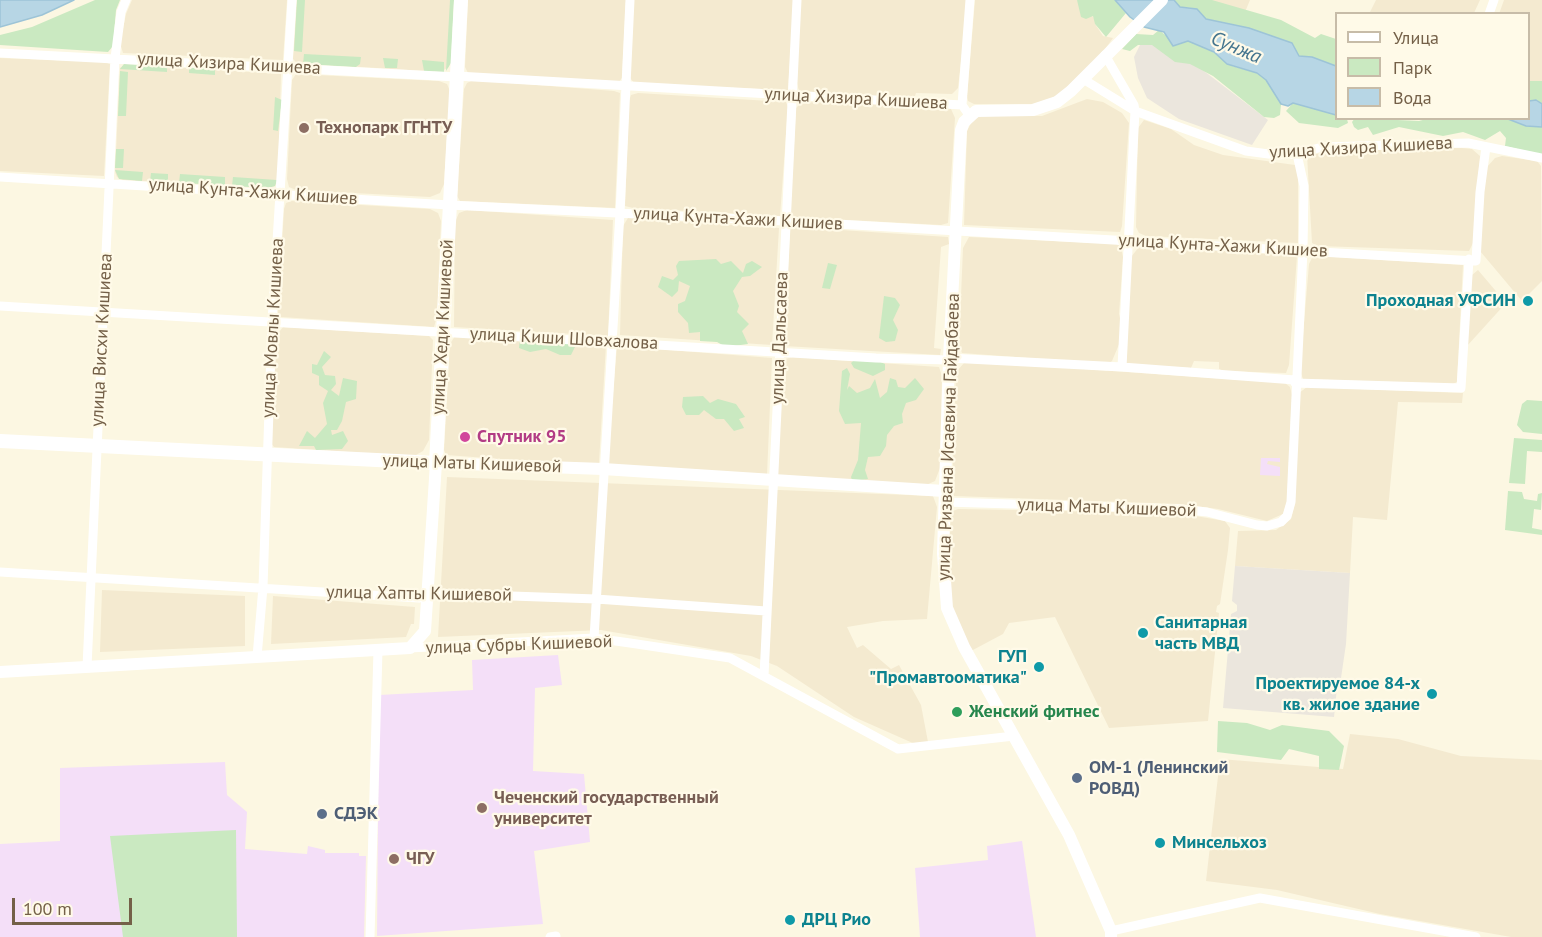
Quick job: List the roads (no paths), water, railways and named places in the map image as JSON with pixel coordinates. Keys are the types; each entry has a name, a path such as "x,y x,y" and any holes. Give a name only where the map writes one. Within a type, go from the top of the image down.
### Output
{"main road":[{"name":"улица Хеди Кишиевой","path":"436,463 461,0"},
{"name":"улица Маты Кишиевой","path":"0,441 436,463"}],"street":[{"name":"улица Висхи Кишиева","path":"87,667 115,58 121,12 126,0"},
{"name":"улица Мовлы Кишиева","path":"257,657 263,587 272,322 292,0"},
{"path":"594,638 620,213 630,0"},
{"name":"улица Дальсаева","path":"764,676 778,352 797,0"},
{"name":"улица Ризвана Исаевича Гайдабаева","path":"970,0 966,110 961,130 949,359 943,564 947,608 955,629 1069,835 1111,934"},
{"path":"1083,79 1162,0"},
{"name":"улица Хизира Кишиева","path":"0,53 288,67 793,97 966,110 1041,109 1064,97 1083,79 1134,111 1246,151 1276,155 1298,154 1309,149 1346,146 1467,143 1542,158"},
{"path":"1106,55 1134,105 1122,367"},
{"path":"1472,260 1486,147"},
{"path":"1295,381 1303,250 1304,186 1298,154"},
{"name":"улица Кунта-Хажи Кишиев","path":"0,177 449,205 785,221 1472,260"},
{"name":"улица Киши Шовхалова","path":"0,306 778,352 1122,367 1295,381 1461,388 1472,260"},
{"name":"улица Маты Кишиевой","path":"436,463 774,480 944,496 1179,508 1267,526 1281,522 1290,510 1295,381"},
{"name":"улица Хеди Кишиевой","path":"410,648 425,631 436,463"},
{"name":"улица Хапты Кишиевой","path":"0,572 419,598 428,593 596,599 766,611"},
{"name":"улица Субры Кишиевой","path":"0,672 594,638 730,658 898,749 1014,736"},
{"path":"370,937 378,650"},
{"path":"1111,934 1260,898 1476,937"}],"water":[{"path":"0,0 74,0 42,15 0,27"},
{"name":"Сунжа","path":"1115,0 1174,0 1180,7 1197,9 1206,19 1249,28 1292,43 1299,56 1312,57 1335,66 1335,115 1293,103 1288,106 1281,104 1266,80 1257,73 1227,64 1214,52 1188,41 1173,46 1164,32 1144,27 1130,17"},
{"path":"1536,100 1542,104 1542,127 1526,126 1511,120 1530,120 1530,101"}],"place":[{"name":"Технопарк ГГНТУ","path":"304,128"},
{"name":"Проходная УФСИН","path":"1528,301"},
{"name":"Спутник 95","path":"465,437"},
{"name":"Санитарная часть МВД","path":"1143,633"},
{"name":"ГУП \"Промавтооматика\"","path":"1039,667"},
{"name":"Проектируемое 84-х кв. жилое здание","path":"1432,694"},
{"name":"Женский фитнес","path":"957,712"},
{"name":"ОМ-1 (Ленинский РОВД)","path":"1077,778"},
{"name":"Чеченский государственный университет","path":"482,808"},
{"name":"СДЭК","path":"322,814"},
{"name":"Минсельхоз","path":"1160,843"},
{"name":"ЧГУ","path":"394,859"},
{"name":"ДРЦ Рио","path":"790,920"}]}
